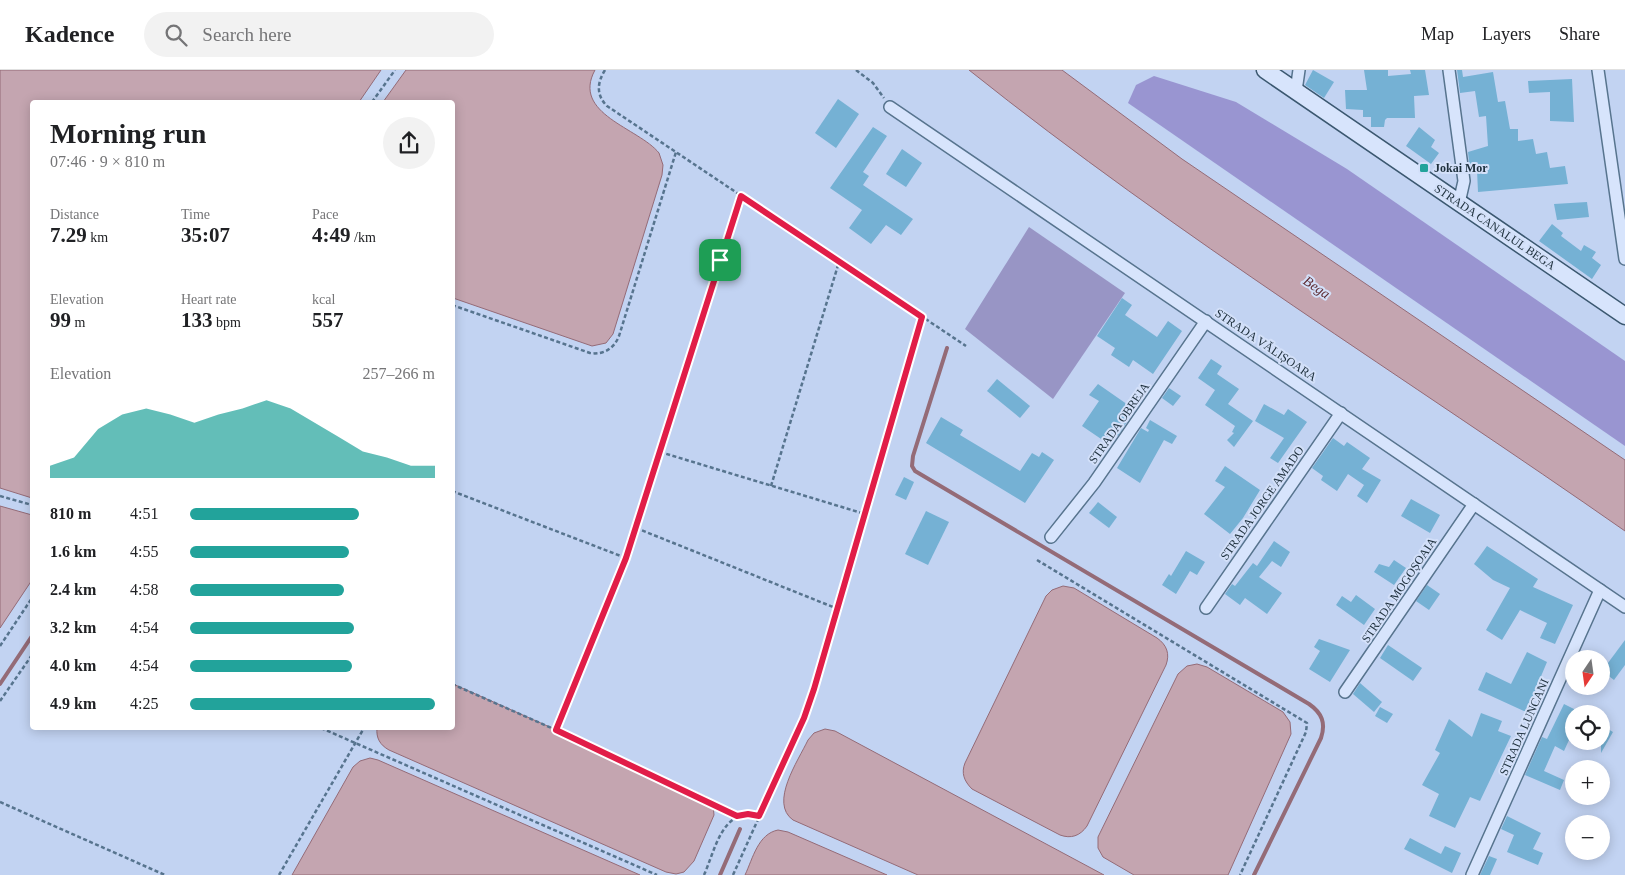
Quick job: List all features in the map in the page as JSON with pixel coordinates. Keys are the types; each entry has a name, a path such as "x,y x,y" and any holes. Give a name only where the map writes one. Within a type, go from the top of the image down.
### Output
{"street":[{"name":"STRADA CANALUL BEGA","path":"1265,70 1625,316"},
{"path":"1296,91 1299,70"},
{"path":"1448,70 1464,181 1459,203"},
{"path":"1598,70 1625,259"},
{"name":"STRADA VĂLIȘOARA","path":"890,107 1625,607"},
{"name":"STRADA OBREJA","path":"1051,537 1094,483 1206,321"},
{"name":"STRADA JORGE AMADO","path":"1206,608 1341,413"},
{"name":"STRADA MOGOȘOAIA","path":"1345,692 1474,504"},
{"name":"STRADA LUNCANI","path":"1472,875 1600,590"}],"path":[{"path":"373,100 395,70"},
{"path":"605,70 598,86 604,103 966,346"},
{"path":"856,70 873,83 890,107"},
{"path":"455,306 590,353 601,353 610,348 619,336 676,152"},
{"path":"556,730 626,558 741,196"},
{"path":"771,486 839,262"},
{"path":"733,875 809,706 922,317"},
{"path":"660,452 865,514"},
{"path":"455,492 626,558"},
{"path":"0,496 30,505"},
{"path":"636,528 838,609"},
{"path":"1037,560 1307,723 1306,732 1240,875"},
{"path":"0,646 30,601"},
{"path":"0,701 30,658"},
{"path":"455,685 556,730 737,816"},
{"path":"326,730 657,875"},
{"path":"280,875 363,730"},
{"path":"0,802 165,875"},
{"path":"704,875 726,826 737,816 748,814 759,816"}],"shaded area":[{"path":"1154,76 1236,102 1347,169 1625,361 1625,446 1128,103 1136,85"},
{"path":"1029,227 1125,293 1053,399 965,329"}],"water":[{"path":"0,70 381,70 360,100 30,100 30,497 0,488"},
{"path":"406,70 595,70 590,85 592,98 599,109 610,119 650,144 659,153 663,165 662,175 613,334 606,343 592,346 455,299 455,100 384,100"},
{"name":"Bega","path":"969,70 1062,70 1182,159 1625,460 1625,531 1211,249 1129,191"},
{"path":"0,506 30,514 30,583 0,628"},
{"path":"1063,586 1074,588 1157,638 1168,653 1166,665 1087,826 1075,836 1068,837 1060,835 972,789 963,774 965,763 1046,596 1052,590"},
{"path":"1197,664 1207,667 1283,712 1290,722 1291,734 1228,875 1134,875 1103,857 1098,848 1098,837 1178,674 1187,666"},
{"path":"455,685 707,797 713,805 714,815 694,861 684,872 676,874 666,872 389,750 383,746 377,735 377,730 455,730"},
{"path":"825,729 835,731 1104,875 918,875 793,820 786,813 784,803 788,781 808,740 814,733"},
{"path":"370,758 640,875 292,875 353,767 360,761"},
{"path":"778,830 788,832 887,875 745,875 761,842 771,832"}],"building":[{"path":"1313,70 1334,82 1324,98 1305,85"},
{"path":"1364,70 1388,70 1388,76 1411,74 1410,70 1425,70 1429,95 1414,96 1415,118 1387,118 1384,127 1371,127 1371,117 1363,117 1363,110 1346,109 1345,90 1367,90"},
{"path":"1457,70 1462,70 1463,77 1493,72 1498,102 1505,101 1510,129 1518,129 1518,141 1533,139 1536,154 1547,152 1550,168 1565,166 1568,184 1478,192 1477,170 1470,171 1468,152 1488,146 1486,116 1479,117 1475,91 1460,93"},
{"path":"1572,79 1574,122 1550,121 1550,92 1529,93 1528,81"},
{"path":"838,99 859,114 836,148 815,133"},
{"path":"873,127 887,136 863,172 869,176 863,185 913,219 901,235 886,225 871,244 849,228 862,210 830,188"},
{"path":"1419,127 1435,140 1431,147 1439,153 1431,164 1406,146"},
{"path":"902,149 922,163 906,187 886,174"},
{"path":"1587,202 1589,217 1557,220 1554,204"},
{"path":"1552,224 1563,233 1561,236 1581,251 1584,245 1596,252 1592,258 1601,265 1592,279 1539,241"},
{"path":"1122,298 1132,305 1125,315 1157,337 1168,321 1182,331 1153,374 1133,360 1129,367 1111,355 1115,348 1097,336"},
{"path":"1211,359 1222,366 1217,374 1239,389 1228,404 1253,421 1234,447 1227,440 1234,433 1232,432 1235,426 1205,405 1215,390 1198,378"},
{"path":"997,379 1030,406 1020,418 987,391"},
{"path":"1098,384 1131,407 1124,417 1128,420 1118,436 1114,433 1107,443 1082,426 1099,401 1089,395"},
{"path":"1169,388 1181,396 1173,406 1162,398"},
{"path":"1264,404 1284,415 1288,409 1307,422 1278,463 1270,458 1284,438 1255,421"},
{"path":"941,417 963,430 960,435 1020,471 1032,453 1039,457 1042,452 1054,460 1025,503 926,443"},
{"path":"1150,420 1177,436 1172,444 1164,440 1140,483 1117,468 1141,428 1148,432 1149,430 1146,428"},
{"path":"1333,438 1344,446 1347,442 1370,458 1362,469 1381,480 1367,503 1357,496 1364,485 1348,474 1337,491 1321,480 1323,476 1312,468"},
{"path":"1225,466 1260,490 1243,518 1230,534 1204,514 1225,487 1215,481"},
{"path":"904,477 914,482 906,500 895,495"},
{"path":"1411,499 1440,515 1430,533 1401,516"},
{"path":"1098,502 1117,517 1109,528 1089,513"},
{"path":"926,511 949,522 928,565 905,554"},
{"path":"1274,541 1290,552 1281,567 1272,561 1259,577 1282,593 1267,614 1245,598 1240,605 1225,594 1232,584 1235,586 1253,563 1257,566"},
{"path":"1487,546 1538,579 1533,587 1573,605 1555,644 1540,638 1547,623 1520,610 1502,640 1486,630 1510,588 1493,580 1474,564"},
{"path":"1186,551 1205,562 1197,575 1190,571 1176,594 1162,585 1169,574 1171,576"},
{"path":"1394,560 1406,568 1394,585 1374,572 1379,564 1389,567"},
{"path":"1427,585 1440,594 1429,610 1416,601"},
{"path":"1356,595 1375,609 1364,625 1336,605 1342,596 1351,602"},
{"path":"1319,639 1350,650 1330,682 1309,669 1320,651 1314,647"},
{"path":"1625,640 1625,665 1614,680 1610,677 1610,660"},
{"path":"1388,645 1422,668 1413,681 1380,658"},
{"path":"1527,652 1547,662 1526,712 1478,690 1486,672 1511,684"},
{"path":"1360,683 1382,702 1374,712 1353,694"},
{"path":"1564,704 1566,705 1565,749 1564,751 1555,746 1544,771 1564,780 1560,790 1525,775 1542,737 1547,739"},
{"path":"1380,707 1393,714 1387,723 1375,716"},
{"path":"1481,713 1502,721 1498,731 1511,736 1480,801 1470,797 1455,828 1429,816 1439,794 1422,785 1440,753 1435,750 1449,719 1472,737"},
{"path":"1507,816 1541,833 1533,849 1543,853 1538,865 1507,852 1514,835 1501,829"},
{"path":"1410,838 1441,854 1445,846 1461,853 1452,873 1404,849"},
{"path":"1489,856 1497,859 1490,875 1480,875"}],"waterway":[{"path":"947,348 913,456 912,466 915,471 1309,704 1320,715 1323,723 1321,738 1254,875"},
{"path":"0,684 30,639"},
{"path":"720,875 740,829"}],"place":[{"name":"Jokai Mor","path":"1424,168"}],"route":[{"path":"741,196 922,317 809,706 759,816 744,814 737,816 556,730 626,558 720,260 741,196"}]}
